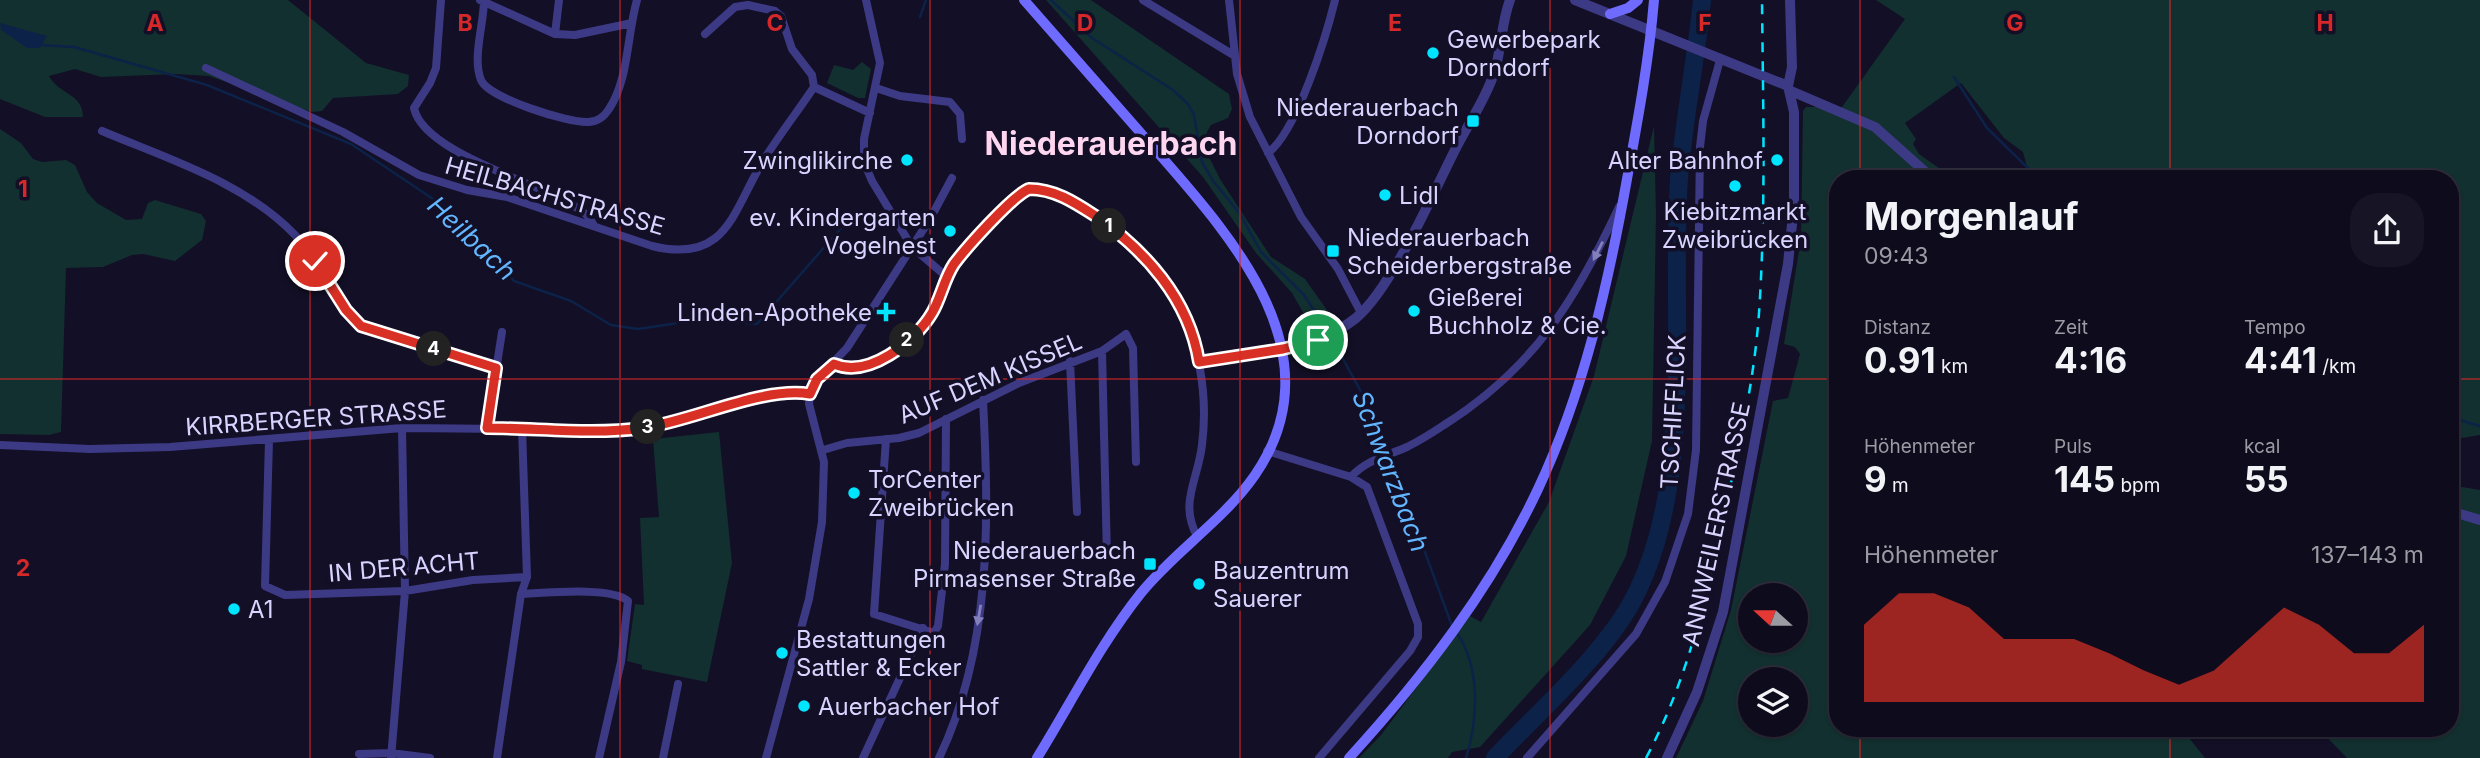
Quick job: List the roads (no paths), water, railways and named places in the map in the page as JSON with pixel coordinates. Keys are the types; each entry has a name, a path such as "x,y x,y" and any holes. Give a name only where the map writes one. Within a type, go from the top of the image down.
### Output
{"main road":[{"path":"1024,0 1223,229 1265,299 1283,349 1285,381 1282,404 1268,451 1245,489 1156,575 1126,612 1037,758"},
{"path":"1610,14 1628,8 1638,0"},
{"path":"1349,758 1423,674 1473,602 1513,538 1561,439 1596,322 1624,197 1654,0"}],"street":[{"path":"441,0 436,68 414,108 420,124 456,152 527,181 580,209 593,225"},
{"path":"555,34 559,0"},
{"path":"632,23 575,35 555,34 482,1 479,71 484,87 499,97 580,122 598,120 610,108 620,81 638,0"},
{"path":"866,0 880,63 864,139 864,162 872,181 912,247 947,277"},
{"path":"1143,0 1235,56"},
{"path":"1228,0 1244,101 1301,217 1338,269 1361,313"},
{"path":"1268,153 1283,138 1292,119 1335,0"},
{"path":"1199,362 1283,349 1318,340 1361,313 1399,256 1487,89 1500,50 1510,0"},
{"path":"1575,0 1846,112 1888,136 1924,170"},
{"path":"1790,0 1790,88"},
{"path":"705,34 735,7 748,5 775,10 781,16 792,49 812,75 814,87 870,113"},
{"name":"TSCHIFFLICK","path":"1527,758 1636,634 1665,582 1688,514 1696,450 1700,146 1716,58"},
{"name":"HEILBACHSTRASSE","path":"206,68 343,132 419,175 467,190 500,195 666,249 686,251 705,245 733,220 764,159 814,87"},
{"path":"876,88 900,96 950,102 960,114 962,139"},
{"name":"ANNWEILERSTRASSE","path":"1667,758 1697,692 1723,612 1769,374 1788,264 1794,204 1790,88"},
{"path":"102,131 217,180 261,208 294,234 346,310 361,326 496,368"},
{"path":"766,758 816,565 824,501 823,450 809,404 810,394 817,379 834,364 912,247 952,178"},
{"path":"834,364 848,368 866,366 907,341 932,314 956,262 1020,194 1029,189 1054,193 1102,221 1151,264 1184,314 1196,344 1199,362 1203,440 1188,506 1188,517 1197,536"},
{"path":"1351,477 1375,459 1401,449 1472,406 1529,355 1570,304 1624,197"},
{"path":"487,428 502,332"},
{"name":"AUF DEM KISSEL","path":"823,450 867,439 908,437 1070,360 1102,351 1126,334 1132,348 1135,381 1136,462"},
{"path":"1102,351 1107,557"},
{"path":"1070,360 1077,512"},
{"name":"KIRRBERGER STRASSE","path":"0,445 71,448 170,447 402,428 642,428 685,420 781,392 810,394"},
{"path":"939,758 965,682 985,571 983,400"},
{"path":"886,439 874,614 936,632 945,564 946,419"},
{"path":"391,755 405,592 402,428"},
{"path":"497,758 521,594 527,576 522,428"},
{"name":"IN DER ACHT","path":"269,440 265,586 285,595 405,592 473,580 527,576"},
{"path":"1268,451 1351,477 1367,487 1415,612 1418,637 1379,691 1320,758"},
{"path":"2459,514 2480,520"},
{"path":"521,594 572,592 624,597 629,607 599,758"},
{"path":"863,758 923,628"},
{"path":"663,758 678,684"},
{"path":"359,754 429,758"}],"water":[{"path":"0,23 47,36 40,48 27,48 1,30"}],"waterway":[{"name":"Heilbach","path":"920,17 926,0"},
{"name":"Schwarzbach","path":"1051,0 1092,38 1173,90 1188,104 1194,115 1202,162 1213,181 1240,214 1261,252 1304,295 1327,331"},
{"name":"Schwarzbach","path":"1495,758 1570,682 1606,640 1634,598 1653,551 1666,500 1673,447 1679,179 1702,0"},
{"name":"Heilbach","path":"41,45 74,47 207,85 351,144 451,211 514,281 571,301 611,325 638,329 698,320 757,324 842,227"},
{"path":"1954,77 1987,128 2030,170"},
{"name":"Schwarzbach","path":"1331,337 1377,421 1452,626"},
{"path":"2459,420 2480,426"},
{"name":"Schwarzbach","path":"1456,632 1470,661 1475,694 1473,727 1466,758"}],"railway":[{"path":"1646,758 1682,676 1699,620 1749,395 1759,313 1763,235 1762,0"}],"place":[{"name":"Gewerbepark Dorndorf","path":"1433,53"},
{"name":"Niederauerbach Dorndorf","path":"1473,121"},
{"name":"Zwinglikirche","path":"907,160"},
{"name":"Alter Bahnhof","path":"1777,160"},
{"name":"Kiebitzmarkt Zweibrücken","path":"1735,186"},
{"name":"Lidl","path":"1385,195"},
{"name":"ev. Kindergarten Vogelnest","path":"950,231"},
{"name":"Niederauerbach Scheiderbergstraße","path":"1333,251"},
{"name":"Gießerei Buchholz & Cie.","path":"1414,311"},
{"name":"Linden-Apotheke","path":"886,312"},
{"name":"TorCenter Zweibrücken","path":"854,493"},
{"name":"Niederauerbach Pirmasenser Straße","path":"1150,564"},
{"name":"Bauzentrum Sauerer","path":"1199,584"},
{"name":"A1","path":"234,609"},
{"name":"Bestattungen Sattler & Ecker","path":"782,653"},
{"name":"Auerbacher Hof","path":"804,706"}],"district":[{"name":"Niederauerbach","path":"1111,143"}]}
